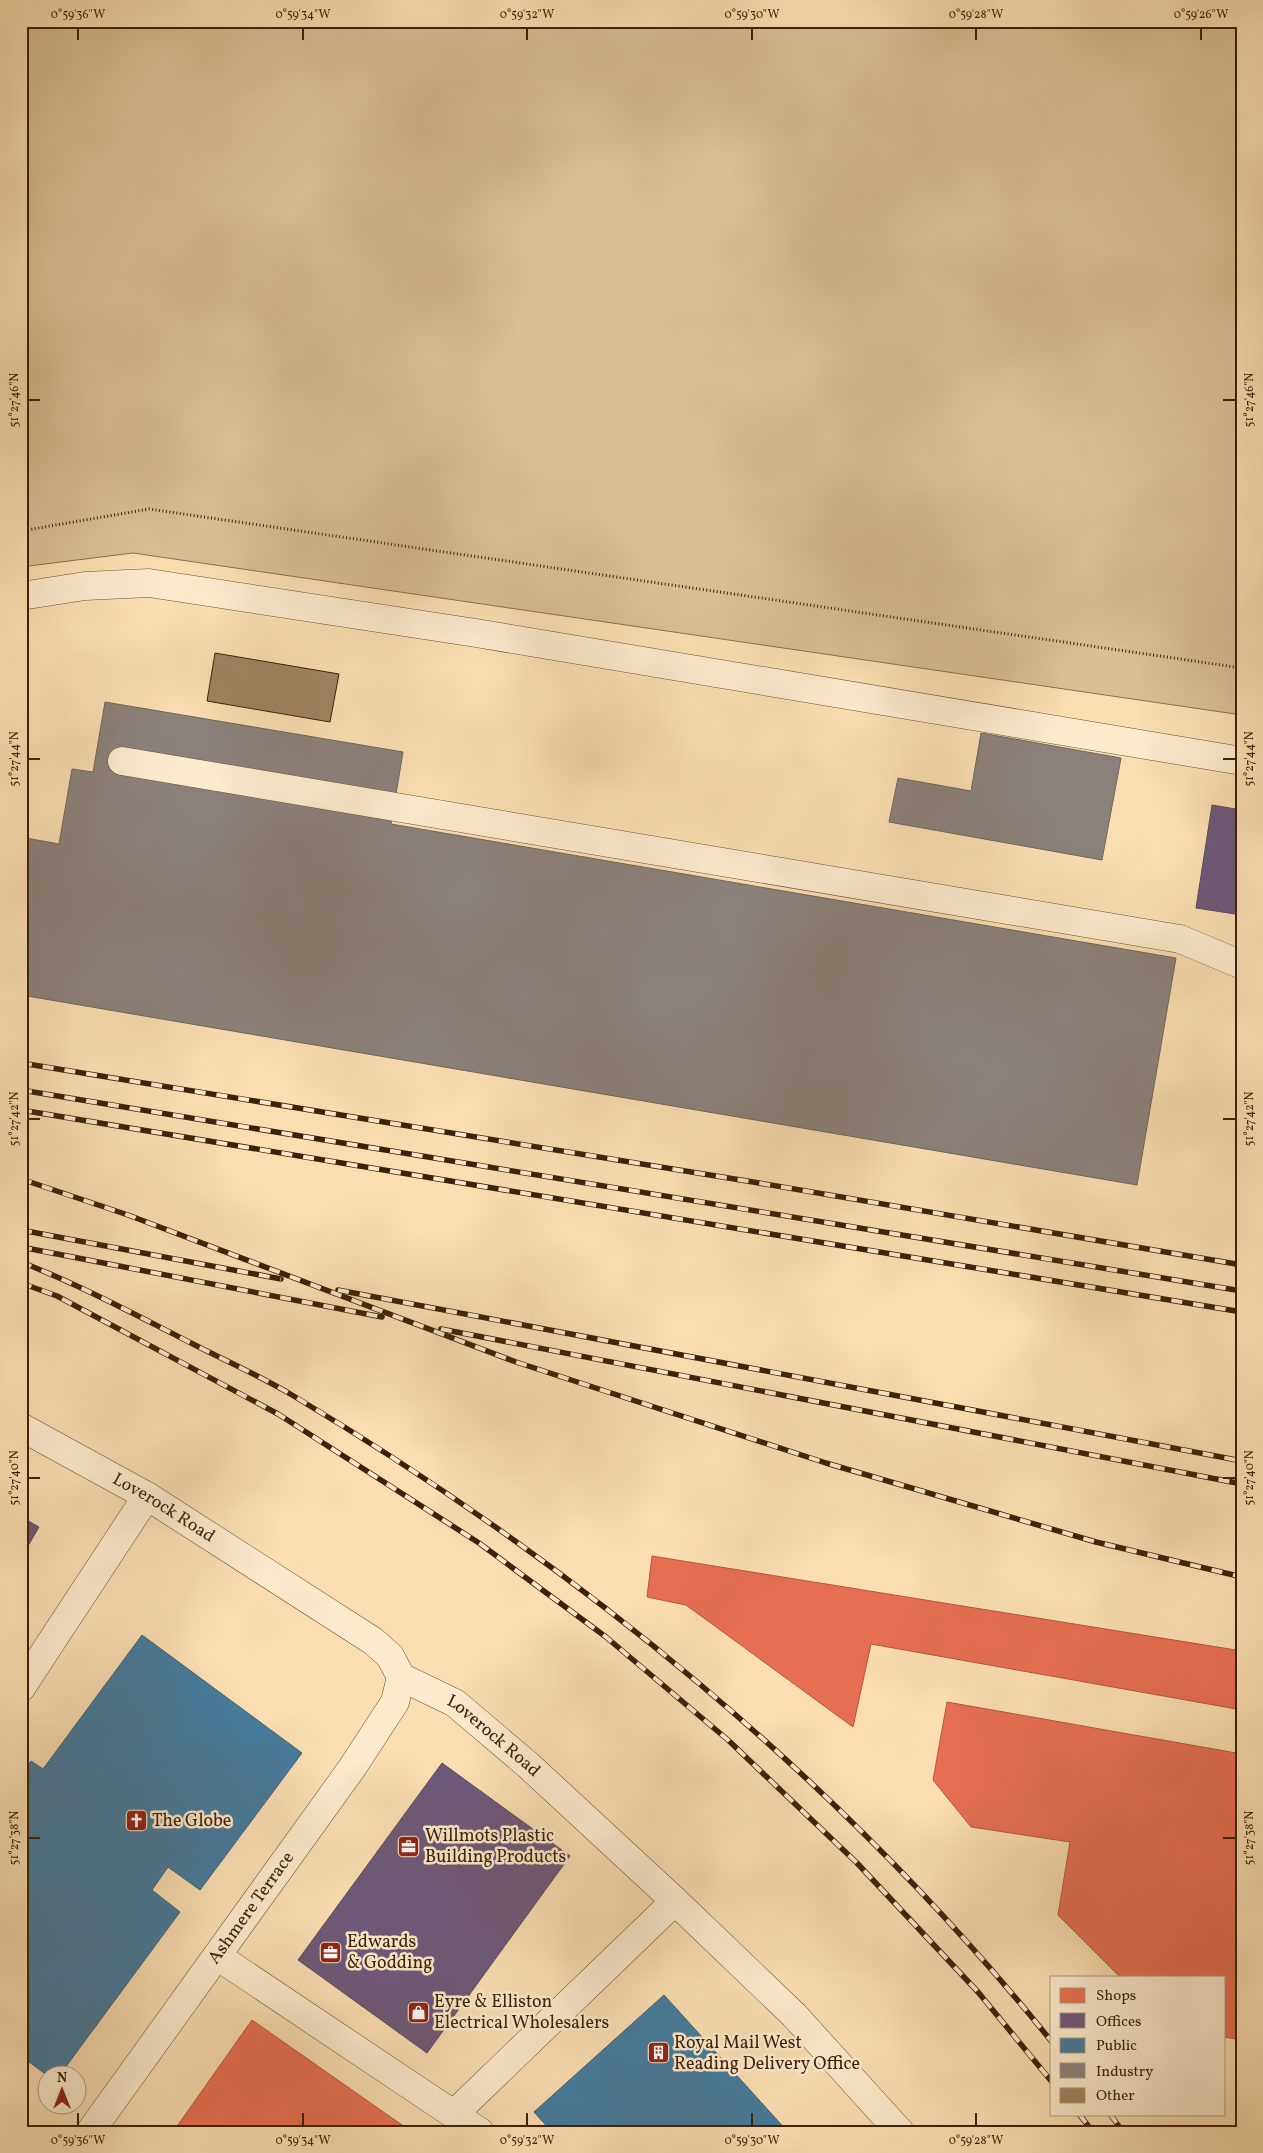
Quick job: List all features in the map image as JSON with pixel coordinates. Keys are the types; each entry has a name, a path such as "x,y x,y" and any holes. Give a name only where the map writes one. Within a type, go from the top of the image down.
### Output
{"street":[{"path":"21,596 85,586 149,583 476,633 1242,761"},
{"path":"122,762 1180,939 1242,965"},
{"name":"Loverock Road","path":"21,1427 147,1496 373,1641 390,1656 401,1677 455,1703 528,1766 675,1901 794,2015 900,2132"},
{"path":"21,1688 147,1496"},
{"name":"Ashmere Terrace","path":"90,2132 357,1760 395,1702 401,1677"},
{"path":"454,2114 675,1901"},
{"path":"217,1956 480,2132"}],"path":[{"path":"21,531 149,509 1242,668"}],"shaded area":[{"path":"21,21 1242,21 1242,715 133,553 21,567"}],"building: Shops":[{"path":"652,1556 1242,1651 1242,1710 871,1644 853,1727 686,1605 647,1597"},
{"path":"947,1702 1242,1754 1242,2040 1226,2037 1226,1976 1119,1976 1058,1915 1070,1842 971,1827 933,1780"},
{"path":"252,2020 412,2132 173,2132"}],"building: Offices":[{"path":"1212,805 1242,810 1242,915 1196,908"},
{"path":"21,1517 39,1527 21,1558"},
{"path":"442,1763 570,1856 427,2053 298,1960"}],"building: Public":[{"name":"The Globe","path":"142,1635 302,1753 200,1890 168,1867 152,1890 180,1912 66,2066 38,2066 38,2069 21,2056 21,1775 31,1761 43,1769"},
{"name":"Royal Mail West Reading Delivery Office","path":"664,1995 788,2132 552,2132 534,2112"}],"building: Industry":[{"path":"105,702 403,752 391,824 1176,958 1137,1185 21,995 21,837 59,844 72,769 93,772"},
{"path":"981,733 1121,758 1102,860 889,822 898,778 971,791"}],"building: Other":[{"path":"215,653 339,674 330,722 207,701"}],"railway":[{"path":"21,1063 753,1182 1242,1265"},
{"path":"21,1090 1242,1291"},
{"path":"21,1110 1242,1312"},
{"path":"21,1179 128,1215 516,1362 826,1463 1096,1542 1242,1577"},
{"path":"21,1230 281,1279"},
{"path":"21,1247 382,1317"},
{"path":"21,1262 65,1280 108,1301 292,1395 398,1461 502,1532 603,1606 700,1685 795,1768 885,1855 971,1946 1050,2040"},
{"path":"21,1283 57,1296 278,1414 479,1543 606,1637 728,1740 857,1863 978,1992 1050,2080"},
{"path":"338,1290 1242,1461"},
{"path":"441,1329 1242,1484"},
{"path":"1081,2116 1093,2132"},
{"path":"1111,2116 1123,2132"}],"place":[{"name":"The Globe","path":"136,1821"},
{"name":"Willmots Plastic Building Products","path":"409,1846"},
{"name":"Edwards & Godding","path":"331,1952"},
{"name":"Eyre & Elliston Electrical Wholesalers","path":"418,2012"},
{"name":"Royal Mail West Reading Delivery Office","path":"658,2053"}]}
